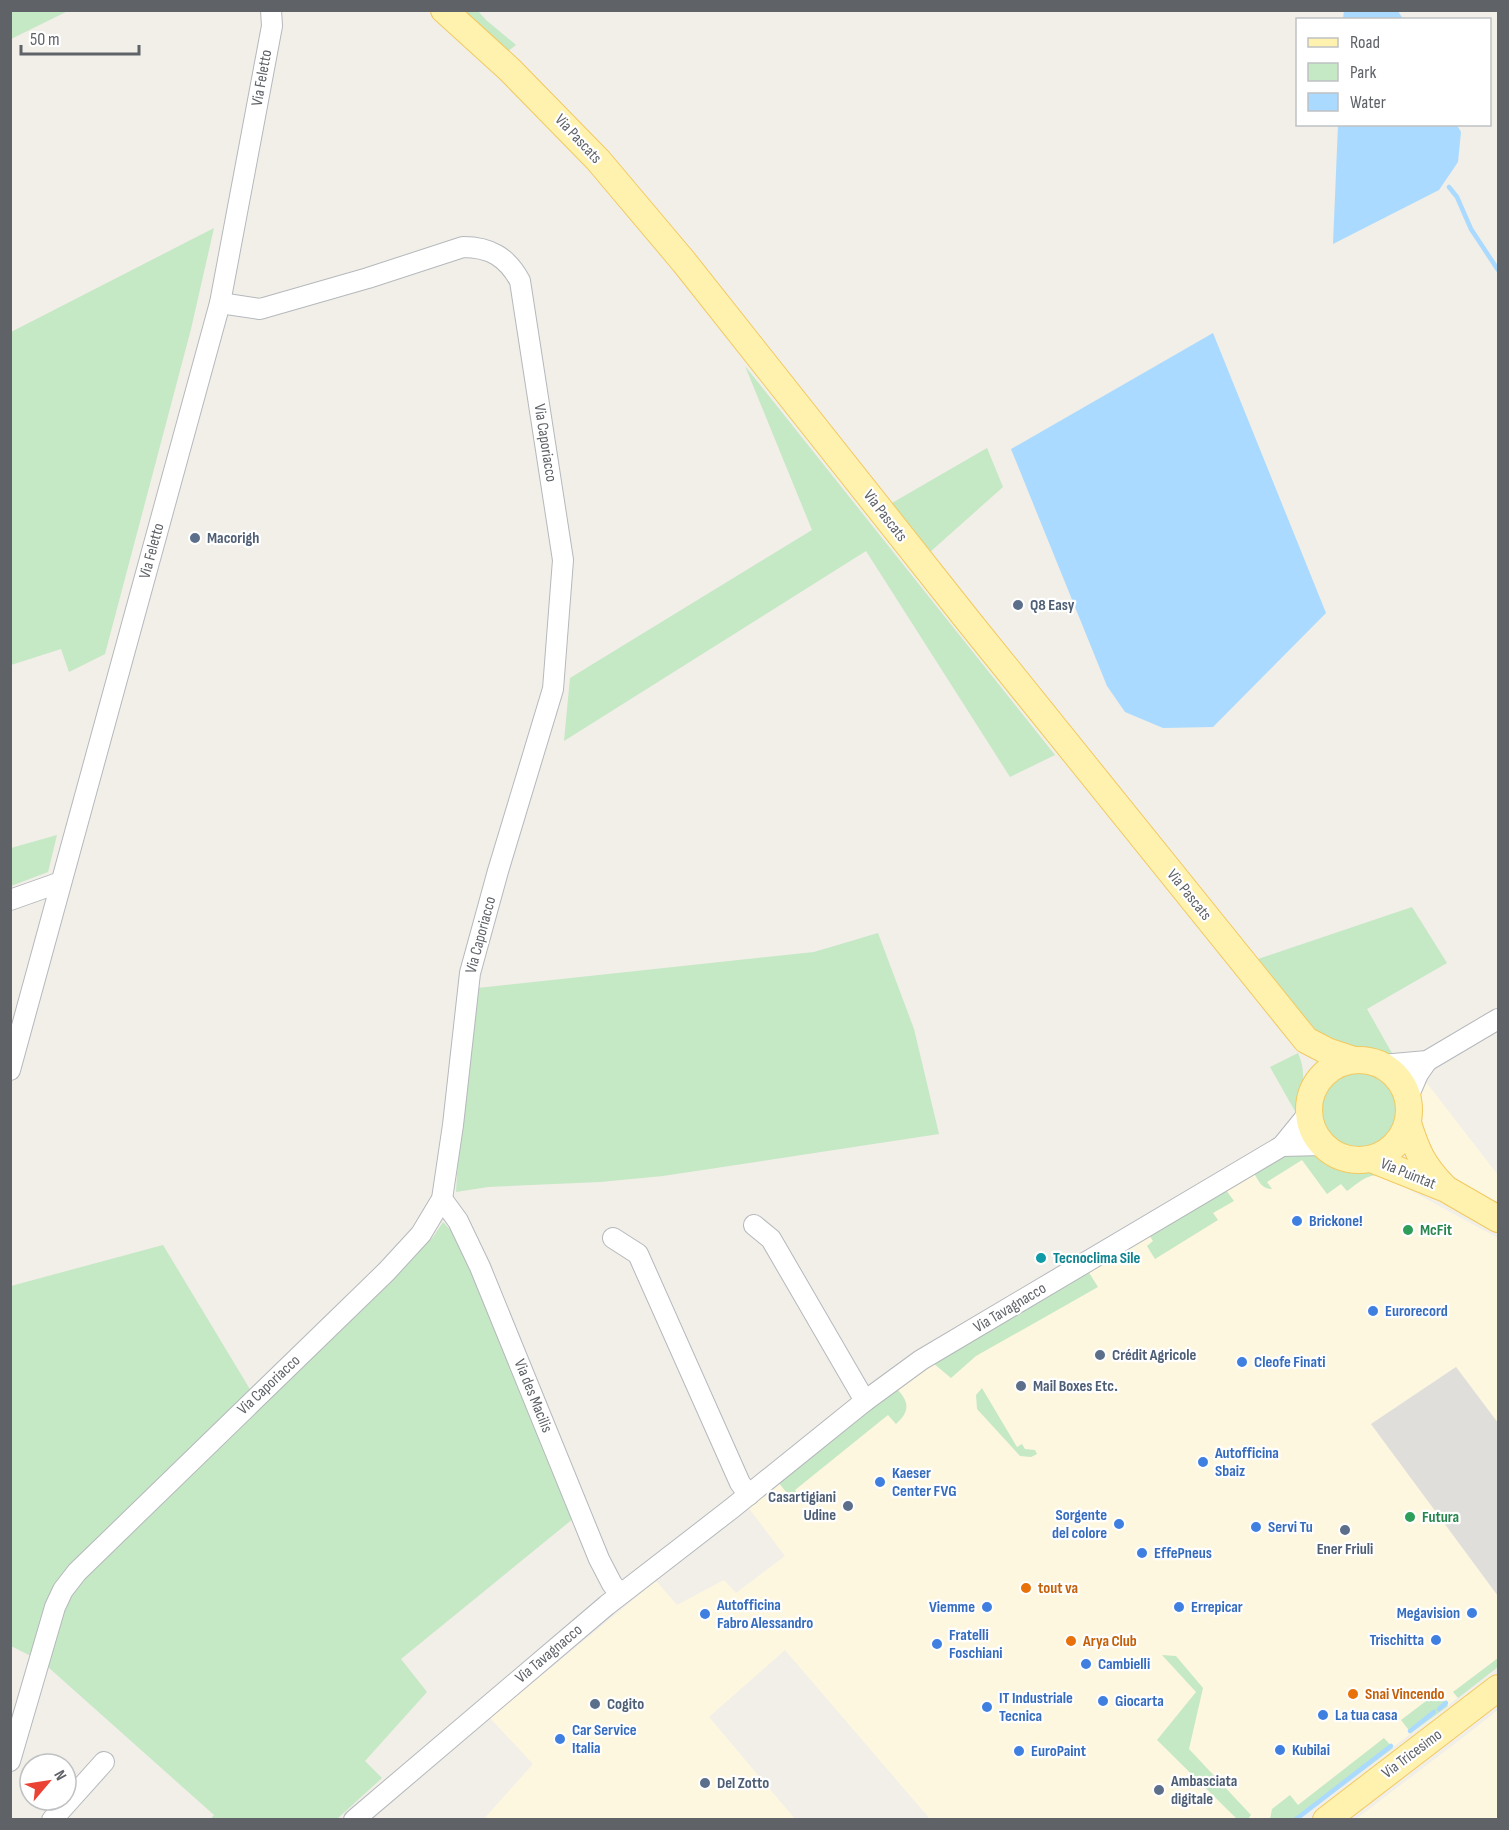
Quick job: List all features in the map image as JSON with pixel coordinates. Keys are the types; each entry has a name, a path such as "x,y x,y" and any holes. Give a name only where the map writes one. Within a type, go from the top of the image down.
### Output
{"main road":[{"name":"Via Pascats","path":"444,10 548,106 684,262 970,623 1306,1040 1327,1051 1352,1059"},
{"name":"Via Pascats","path":"1306,1040 1313,1088"},
{"path":"1352,1059 1367,1059 1382,1065 1398,1078 1408,1097 1410,1110 1408,1123 1400,1140 1387,1152 1371,1159 1353,1160 1337,1155 1323,1145 1312,1131 1308,1114 1313,1088 1322,1074 1336,1064 1352,1059"},
{"name":"Via Puintat","path":"1408,1123 1419,1155 1427,1169 1446,1189"},
{"name":"Via Puintat","path":"1371,1159 1446,1189 1498,1219"},
{"name":"Via Tricesimo","path":"1326,1820 1498,1688"}],"street":[{"name":"Via Feletto","path":"10,1070 220,303 274,16"},
{"name":"Via Caporiacco","path":"10,1761 55,1607 63,1590 76,1572 387,1271 421,1234 442,1200 451,1146 470,973 553,689 561,599 562,560 559,526 520,281 508,262 497,254 476,247 463,247 368,278 260,309 220,303"},
{"path":"10,900 61,882"},
{"path":"1382,1065 1427,1061 1498,1019"},
{"path":"1408,1097 1427,1061"},
{"name":"Via Tavagnacco","path":"366,1815 620,1594 865,1401 921,1360 1282,1146 1308,1114"},
{"name":"Via Tavagnacco","path":"1282,1146 1323,1145"},
{"name":"Via des Macilis","path":"442,1200 458,1221 476,1258 599,1559 620,1594"},
{"path":"754,1225 771,1239 865,1401"},
{"path":"613,1238 638,1254 735,1472 748,1495"},
{"path":"52,1820 104,1762"}],"shaded area":[{"path":"1426,1082 1498,1175 1498,1207 1441,1172 1419,1125 1421,1095"},
{"path":"1286,1155 1300,1157 1327,1194 1341,1184 1347,1191 1365,1178 1382,1175 1498,1238 1498,1423 1456,1367 1371,1424 1498,1596 1498,1667 1299,1819 930,1819 785,1650 709,1717 795,1819 483,1820 533,1764 490,1718 656,1581 677,1605 724,1580 736,1593 785,1556 748,1507 910,1377"},
{"path":"1456,1367 1498,1423 1498,1596 1371,1424"},
{"path":"1498,1710 1498,1819 1356,1819 1461,1739"}],"green space":[{"path":"11,10 68,10 68,11 11,39"},
{"path":"462,11 478,11 516,45 507,52"},
{"path":"214,228 191,329 105,654 69,672 61,649 11,665 11,332"},
{"path":"745,366 1055,755 1010,777 866,551 564,741 570,678 812,530"},
{"path":"987,448 1003,487 930,552 892,503"},
{"path":"57,835 48,872 11,886 11,848"},
{"path":"1412,907 1447,963 1367,1009 1393,1055 1363,1048 1347,1048 1314,1031 1255,960"},
{"path":"878,933 914,1029 939,1134 663,1176 600,1182 488,1187 456,1192 468,989 814,952"},
{"path":"1298,1053 1303,1083 1296,1113 1270,1067"},
{"path":"1359,1072 1373,1075 1386,1083 1394,1096 1397,1110 1394,1124 1386,1137 1373,1145 1359,1148 1345,1145 1332,1137 1324,1124 1321,1110 1324,1096 1332,1083 1345,1075"},
{"path":"1322,1153 1344,1164 1382,1175 1367,1177 1347,1191 1341,1184 1327,1194 1302,1160 1267,1182 1272,1189 1263,1186 1254,1173 1286,1155"},
{"path":"1226,1190 1234,1201 1213,1213 1218,1220 1155,1259 1147,1246 1153,1241 1149,1235"},
{"path":"443,1222 459,1239 574,1518 401,1659 427,1692 365,1761 382,1778 337,1819 211,1819 214,1815 48,1667 60,1617 76,1585 433,1237"},
{"path":"163,1245 251,1391 76,1563 35,1658 11,1646 11,1286"},
{"path":"1088,1271 1098,1287 976,1356 951,1378 933,1363"},
{"path":"896,1388 906,1402 906,1410 901,1419 896,1424 888,1415 795,1490 803,1500 791,1498 778,1482"},
{"path":"982,1388 1017,1447 1022,1444 1025,1449 1035,1450 1037,1454 1031,1457 1020,1456 977,1409 976,1395"},
{"path":"1162,1655 1176,1656 1203,1688 1189,1749 1251,1815 1248,1819 1237,1819 1157,1740 1196,1692"},
{"path":"1498,1658 1498,1667 1458,1698 1453,1692"},
{"path":"1438,1692 1448,1706 1411,1733 1401,1720"},
{"path":"1384,1738 1393,1748 1299,1819 1270,1819 1272,1809 1290,1795 1298,1805"}],"water":[{"path":"1344,10 1398,11 1402,18 1343,18"},
{"path":"1338,126 1458,126 1461,132 1458,162 1439,190 1333,244"},
{"path":"1213,333 1326,613 1213,727 1163,728 1125,712 1107,686 1011,449"}],"waterway":[{"path":"1449,187 1457,197 1471,229 1498,270"},
{"path":"1439,1709 1446,1703"},
{"path":"1410,1731 1434,1712"},
{"path":"1295,1820 1391,1746"}],"place":[{"name":"Macorigh","path":"195,538"},
{"name":"Q8 Easy","path":"1018,605"},
{"name":"Brickone!","path":"1297,1221"},
{"name":"McFit","path":"1408,1230"},
{"name":"Tecnoclima Sile","path":"1041,1258"},
{"name":"Eurorecord","path":"1373,1311"},
{"name":"Crédit Agricole","path":"1100,1355"},
{"name":"Cleofe Finati","path":"1242,1362"},
{"name":"Mail Boxes Etc.","path":"1021,1386"},
{"name":"Autofficina Sbaiz","path":"1203,1462"},
{"name":"Kaeser Center FVG","path":"880,1482"},
{"name":"Casartigiani Udine","path":"848,1506"},
{"name":"Futura","path":"1410,1517"},
{"name":"Sorgente del colore","path":"1119,1524"},
{"name":"Servi Tu","path":"1256,1527"},
{"name":"Ener Friuli","path":"1345,1530"},
{"name":"EffePneus","path":"1142,1553"},
{"name":"tout va","path":"1026,1588"},
{"name":"Viemme","path":"987,1607"},
{"name":"Errepicar","path":"1179,1607"},
{"name":"Megavision","path":"1472,1613"},
{"name":"Autofficina Fabro Alessandro","path":"705,1614"},
{"name":"Trischitta","path":"1436,1640"},
{"name":"Arya Club","path":"1071,1641"},
{"name":"Fratelli Foschiani","path":"937,1644"},
{"name":"Cambielli","path":"1086,1664"},
{"name":"Snai Vincendo","path":"1353,1694"},
{"name":"Giocarta","path":"1103,1701"},
{"name":"Cogito","path":"595,1704"},
{"name":"IT Industriale Tecnica","path":"987,1707"},
{"name":"La tua casa","path":"1323,1715"},
{"name":"Car Service Italia","path":"560,1739"},
{"name":"Kubilai","path":"1280,1750"},
{"name":"EuroPaint","path":"1019,1751"},
{"name":"Del Zotto","path":"705,1783"},
{"name":"Ambasciata digitale","path":"1159,1790"}]}
